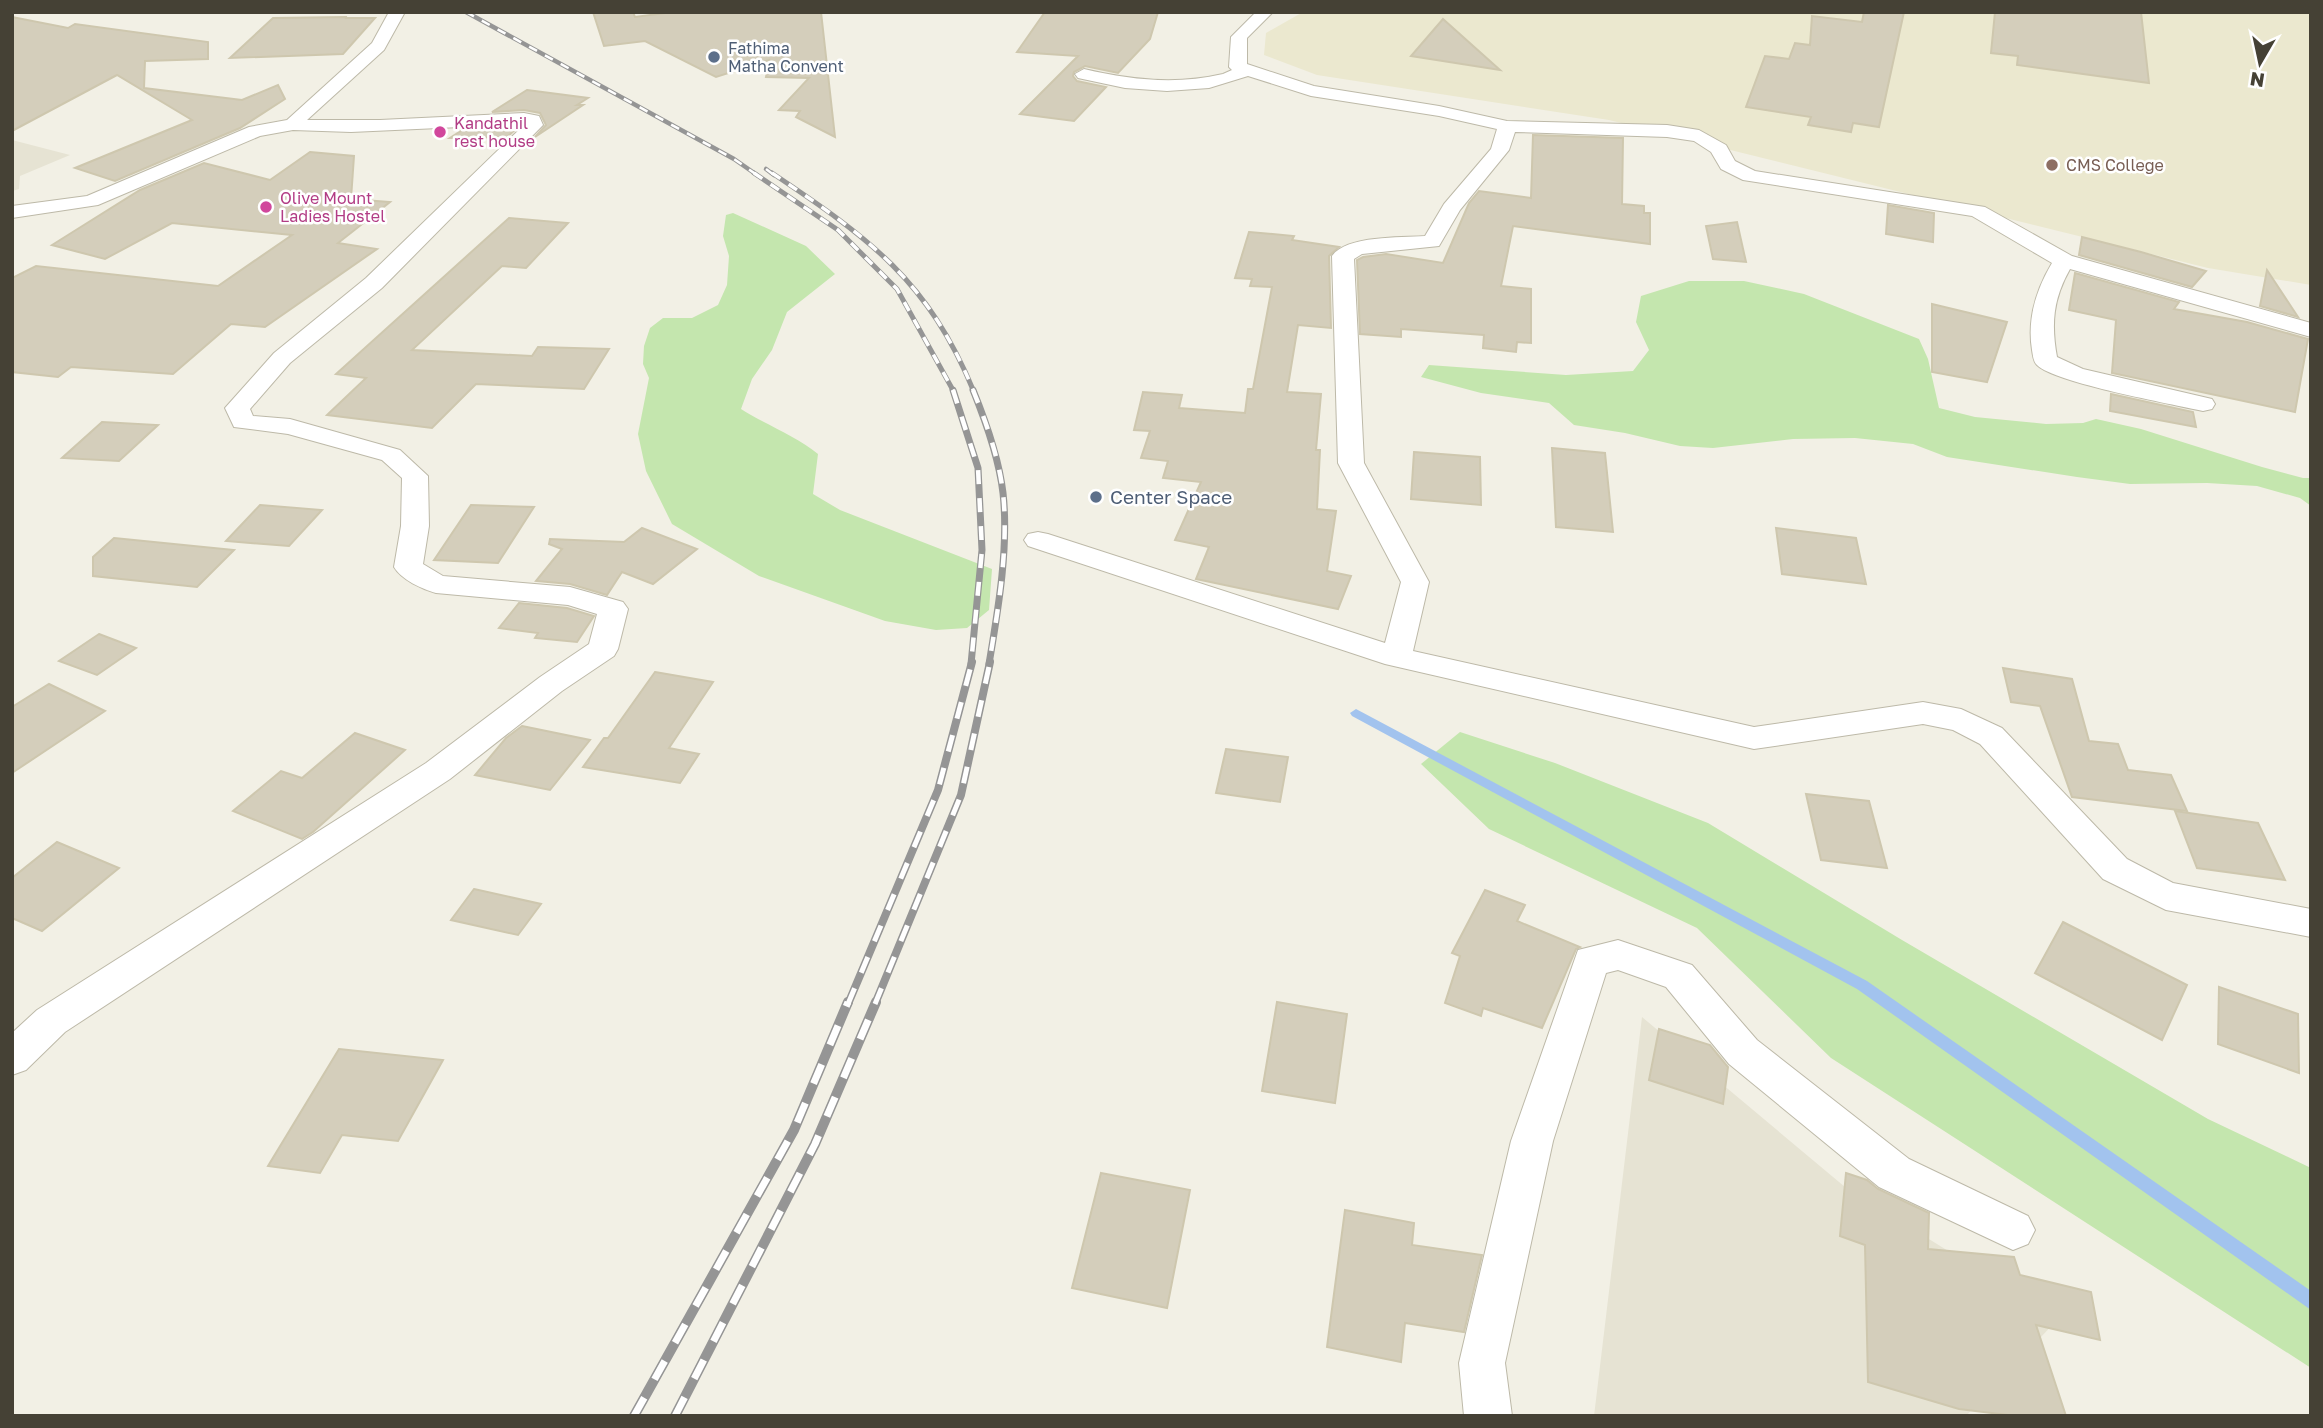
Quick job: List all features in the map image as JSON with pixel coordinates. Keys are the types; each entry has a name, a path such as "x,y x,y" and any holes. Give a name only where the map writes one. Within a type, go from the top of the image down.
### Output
{"street":[{"path":"293,125 308,104 352,73 380,45 397,12"},
{"path":"1265,12 1239,37 1238,67 1311,91 1439,111 1507,126 1667,131 1699,136 1719,149 1728,165 1750,176 1978,211 2064,261 2311,330"},
{"path":"1084,74 1124,82 1188,86 1249,70"},
{"path":"12,212 91,201 256,131 293,125 342,128 459,119 533,120 534,125 374,283 282,358 237,408 243,422 290,427 391,455 415,476 415,526 408,568 436,584 570,596 613,609 603,649 551,684 438,771 51,1021 12,1058"},
{"path":"1396,657 1415,582 1351,463 1343,256 1357,248 1432,242 1451,208 1500,150 1507,126"},
{"path":"2064,261 2053,280 2040,326 2046,360 2075,373 2203,404"},
{"path":"1038,540 1396,657 1754,738 1923,713 1961,720 1991,736 2115,869 2166,896 2311,923"},
{"path":"1488,1416 1482,1363 1529,1154 1591,961 1618,956 1679,976 1743,1052 1894,1173 2013,1230"}],"shaded area":[{"name":"CMS College","path":"1303,12 2311,12 2311,285 2208,268 1609,120 1317,75 1264,55 1266,33"},
{"path":"12,140 70,155 20,176 19,189 12,191"},
{"path":"1642,1017 1845,1187 2058,1319 1966,1416 1594,1416"}],"green space":[{"path":"733,213 806,246 835,274 787,312 772,350 752,379 741,409 818,454 813,494 840,510 992,569 989,610 967,628 936,630 885,621 759,576 672,524 646,471 638,434 649,378 643,364 644,346 650,328 663,318 692,318 718,305 727,285 729,256 723,236 726,215"},
{"path":"1689,281 1744,281 1804,294 1919,339 1928,359 1939,408 1975,417 2046,424 2083,423 2096,419 2141,429 2262,467 2311,478 2311,506 2300,498 2257,486 2207,483 2130,484 1947,457 1913,444 1855,438 1793,439 1713,448 1680,446 1574,425 1549,403 1481,393 1421,377 1429,365 1566,375 1633,371 1649,350 1636,322 1641,296"},
{"path":"1460,732 1555,763 1708,823 2208,1119 2311,1168 2311,1368 1831,1058 1697,928 1489,829 1421,764"}],"building":[{"path":"593,12 633,12 635,17 673,12 821,12 835,137 796,117 800,111 779,110 809,78 766,77 769,60 716,77 645,41 604,46"},
{"path":"1045,12 1158,12 1150,39 1118,73 1085,66 1074,72 1073,76 1077,81 1106,87 1074,121 1020,114 1078,56 1017,52"},
{"path":"1864,12 1904,12 1879,127 1853,123 1851,132 1808,125 1811,117 1746,107 1765,56 1789,59 1795,43 1810,45 1812,16 1862,22"},
{"path":"1995,12 2141,12 2149,83 2017,65 2018,56 1991,53"},
{"path":"12,17 68,28 75,24 208,42 208,59 145,61 144,88 242,100 278,85 285,99 240,128 115,181 75,168 192,120 117,75 12,131"},
{"path":"347,17 345,18 375,18 343,54 230,58 273,18"},
{"path":"1443,19 1500,70 1411,56"},
{"path":"527,90 588,98 577,105 583,105 535,137 546,125 540,113 524,110 492,112"},
{"path":"518,127 507,137 450,138 464,129"},
{"path":"1533,135 1623,138 1622,204 1644,206 1644,213 1650,213 1650,244 1513,226 1501,286 1531,289 1531,343 1517,342 1516,352 1483,348 1484,335 1401,329 1401,337 1360,334 1357,260 1386,254 1443,263 1469,203 1479,191 1531,198"},
{"path":"310,152 354,156 351,199 390,202 338,243 377,249 265,327 231,324 173,374 71,367 58,377 12,372 12,278 36,266 218,286 292,235 172,223 105,259 52,245 140,190 204,163 270,180"},
{"path":"1888,205 1934,213 1933,242 1886,234"},
{"path":"509,218 568,223 526,268 502,266 412,350 532,356 538,347 609,349 584,389 476,384 432,428 327,415 366,378 336,374"},
{"path":"1737,222 1746,262 1713,259 1706,226"},
{"path":"1249,232 1294,236 1292,240 1339,247 1329,256 1331,328 1298,325 1287,392 1321,394 1316,450 1320,450 1317,509 1336,511 1327,571 1351,576 1338,609 1196,579 1209,547 1175,540 1201,482 1163,478 1168,461 1141,458 1150,431 1134,430 1143,392 1182,395 1179,408 1245,413 1248,389 1253,389 1272,287 1250,286 1252,279 1235,278"},
{"path":"2082,237 2206,271 2192,287 2079,255"},
{"path":"2267,270 2298,317 2260,306"},
{"path":"2075,273 2179,302 2174,309 2247,322 2308,339 2295,412 2112,373 2116,320 2069,310"},
{"path":"1932,304 2007,322 1987,382 1932,372"},
{"path":"2111,394 2193,412 2196,427 2110,411"},
{"path":"102,422 158,425 119,461 62,458"},
{"path":"1552,448 1605,453 1613,532 1556,527"},
{"path":"1414,452 1480,457 1481,505 1411,499"},
{"path":"260,505 322,510 289,546 226,541"},
{"path":"471,505 534,507 498,563 434,560"},
{"path":"642,528 697,549 653,584 622,572 607,595 570,584 536,581 562,549 549,544 550,539 624,542"},
{"path":"1776,528 1856,538 1866,584 1782,574"},
{"path":"114,538 234,550 197,587 93,576 93,557"},
{"path":"519,603 567,608 594,616 577,642 535,638 538,633 499,628"},
{"path":"99,634 136,648 97,675 59,661"},
{"path":"2003,668 2072,679 2089,741 2118,744 2128,770 2171,775 2187,811 2072,797 2040,706 2011,702"},
{"path":"655,672 713,682 669,748 699,754 680,783 583,767 604,738 608,738"},
{"path":"49,684 105,711 12,773 12,707"},
{"path":"522,726 590,740 550,790 475,775 506,738"},
{"path":"355,733 405,750 313,832 302,839 233,811 281,771 302,778"},
{"path":"1226,749 1288,757 1280,802 1216,793"},
{"path":"1806,794 1869,801 1887,868 1821,860"},
{"path":"2175,811 2258,823 2285,880 2197,868"},
{"path":"57,842 119,868 42,931 12,918 12,878"},
{"path":"474,889 541,904 518,935 451,920"},
{"path":"1485,890 1525,905 1517,921 1580,947 1576,949 1542,1028 1483,1008 1481,1016 1445,1003 1460,956 1452,953"},
{"path":"2063,922 2187,985 2162,1040 2035,973"},
{"path":"2219,987 2298,1014 2299,1073 2218,1044"},
{"path":"1277,1002 1347,1014 1335,1103 1262,1091"},
{"path":"1659,1029 1710,1045 1728,1067 1723,1104 1649,1080"},
{"path":"339,1049 443,1060 398,1141 342,1135 320,1173 268,1166"},
{"path":"1101,1173 1190,1190 1167,1308 1072,1288"},
{"path":"1846,1173 1867,1180 1878,1189 1929,1213 1928,1249 2014,1257 2020,1275 2091,1292 2100,1340 2036,1325 2066,1416 2016,1416 1959,1409 1868,1382 1865,1245 1840,1236"},
{"path":"1345,1210 1414,1223 1412,1245 1482,1255 1464,1332 1405,1323 1401,1362 1327,1347"}],"waterway":[{"path":"1356,713 1862,985 2311,1302"}],"railway":[{"path":"466,12 734,159 757,175"},
{"path":"766,169 774,175"},
{"path":"754,173 838,230 897,289 953,390"},
{"path":"772,173 838,219 892,265 937,320 974,392"},
{"path":"953,390 978,468 982,550 971,664"},
{"path":"973,390 995,453 1003,493 1005,535 1002,578 989,664"},
{"path":"848,1004 938,790 972,662"},
{"path":"875,1004 961,795 990,662"},
{"path":"634,1416 794,1130 848,1002"},
{"path":"675,1416 815,1144 876,1002"}],"place":[{"name":"Fathima Matha Convent","path":"714,57"},
{"name":"Kandathil rest house","path":"440,132"},
{"name":"CMS College","path":"2052,165"},
{"name":"Olive Mount Ladies Hostel","path":"266,207"},
{"name":"Center Space","path":"1096,497"}]}
